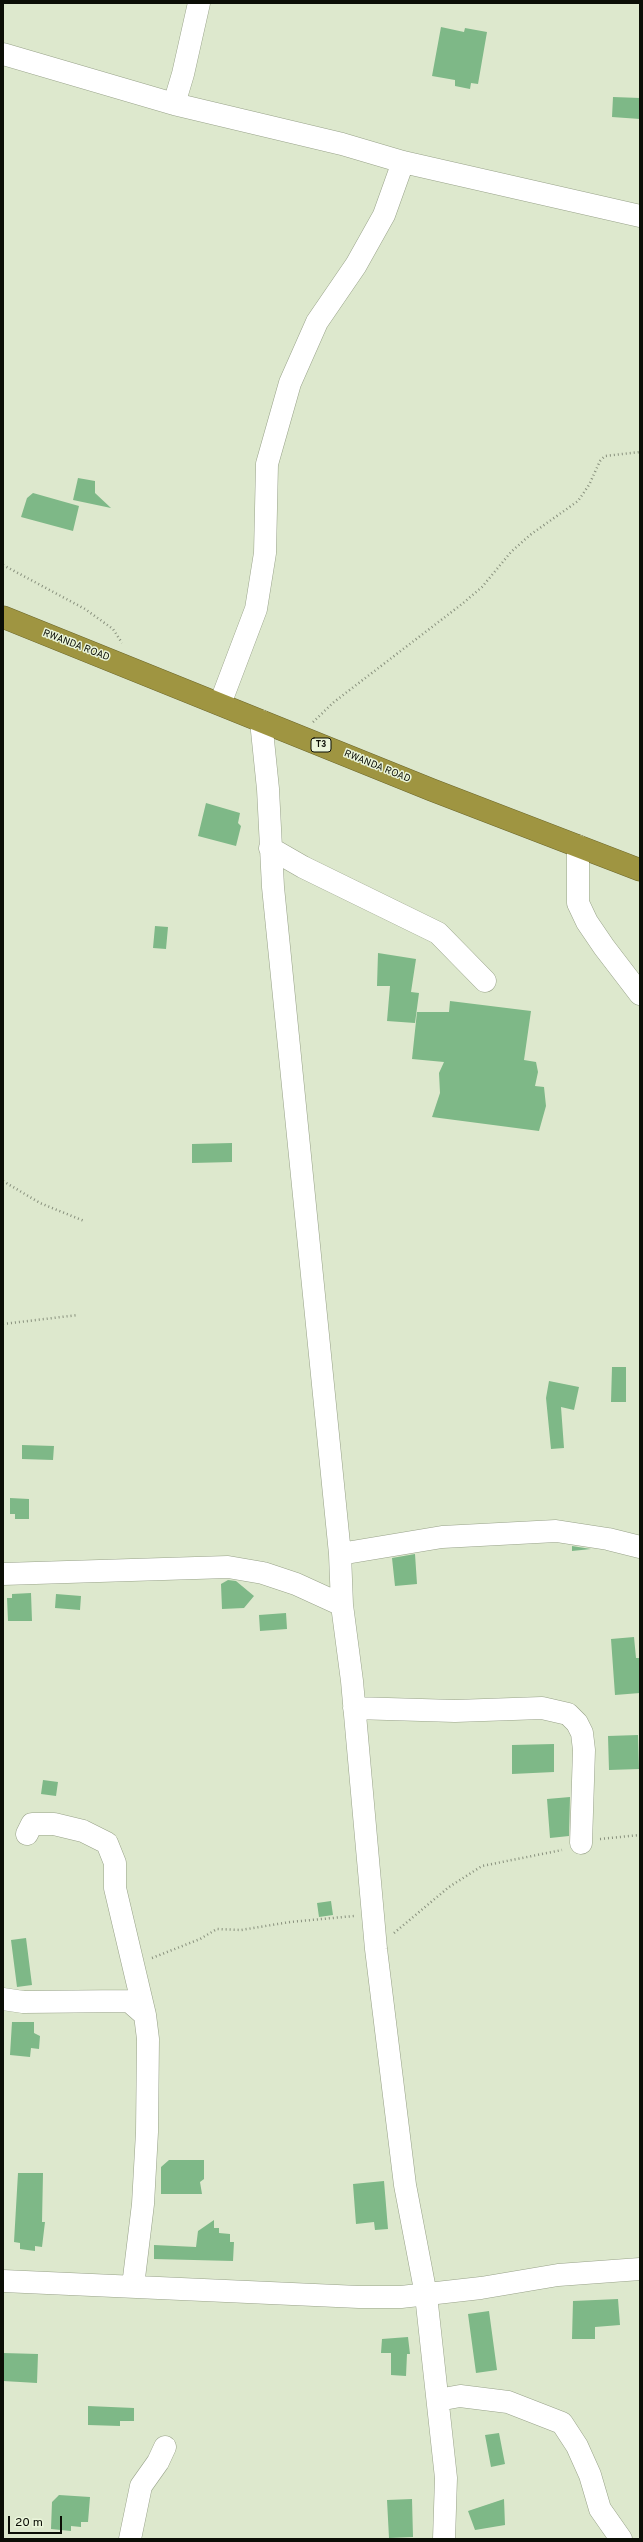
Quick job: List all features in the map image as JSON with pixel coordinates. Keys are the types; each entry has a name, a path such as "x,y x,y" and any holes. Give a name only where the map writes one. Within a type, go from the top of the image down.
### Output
{"highway":[{"name":"RWANDA ROAD","path":"3,617 261,721 640,870"}],"street":[{"path":"174,104 184,74 199,3"},
{"path":"3,54 174,104 342,144 403,162 640,216"},
{"path":"220,704 256,609 266,553 267,464 290,383 317,322 356,265 384,216 403,162"},
{"path":"261,721 268,789 270,848 340,1554 342,1606 354,1708 376,1949 405,2185 426,2295 446,2478 444,2539"},
{"path":"578,846 578,903 587,922 640,994"},
{"path":"270,848 309,870 438,933 485,981"},
{"path":"340,1554 442,1537 556,1531 608,1538 640,1547"},
{"path":"3,1574 228,1567 263,1573 296,1584 342,1606"},
{"path":"354,1708 440,1711 542,1708 568,1714 577,1723 582,1733 584,1750 582,1843"},
{"path":"27,1834 32,1824 54,1824 83,1831 107,1843 115,1863 115,1888 144,2015 148,2040 146,2138 142,2211 133,2286"},
{"path":"3,1999 24,2002 129,2001 144,2015"},
{"path":"3,2281 359,2297 426,2295 558,2275 640,2269"},
{"path":"438,2400 460,2396 508,2402 562,2423 577,2446 590,2475 600,2509 621,2539"},
{"path":"130,2539 141,2486 158,2462 165,2447"}],"path":[{"path":"298,735 334,702 482,587 511,552 530,535 578,501 589,485 600,461 605,456 640,452"},
{"path":"3,565 85,608 113,629 125,647"},
{"path":"3,1181 40,1202 84,1221"},
{"path":"3,1324 78,1315"},
{"path":"376,1949 399,1927 469,1873 482,1866 532,1858 582,1843 606,1838 640,1835"},
{"path":"134,1972 155,1956 200,1939 217,1929 248,1929 290,1922 358,1916 373,1917"}],"building":[{"path":"441,27 464,32 465,28 487,32 478,84 471,83 470,89 455,86 455,80 432,76"},
{"path":"613,97 640,98 640,119 612,117"},
{"path":"78,478 95,481 95,493 111,508 73,500"},
{"path":"33,493 79,506 73,531 21,517 27,498"},
{"path":"206,803 240,813 238,823 241,826 236,846 198,836"},
{"path":"155,926 168,927 166,949 153,948"},
{"path":"378,953 416,959 411,992 419,993 415,1023 387,1021 390,986 377,986"},
{"path":"450,1001 531,1011 524,1060 536,1062 538,1072 535,1086 544,1087 546,1106 539,1131 432,1117 440,1093 439,1073 444,1062 412,1059 417,1012 449,1012"},
{"path":"232,1143 232,1162 192,1163 192,1144"},
{"path":"612,1367 626,1367 626,1402 611,1402"},
{"path":"549,1381 579,1387 574,1410 561,1407 564,1448 551,1449 546,1398"},
{"path":"22,1445 54,1446 53,1460 22,1459"},
{"path":"10,1498 29,1499 29,1519 15,1519 15,1514 10,1514"},
{"path":"572,1546 591,1549 572,1551"},
{"path":"415,1554 417,1584 395,1586 392,1558"},
{"path":"228,1580 236,1581 254,1596 244,1608 222,1609 221,1584"},
{"path":"31,1593 32,1621 8,1621 7,1598 12,1598 12,1594"},
{"path":"56,1594 81,1596 80,1610 55,1608"},
{"path":"286,1613 287,1629 260,1631 259,1615"},
{"path":"634,1637 636,1658 640,1658 640,1693 615,1695 611,1639"},
{"path":"638,1735 639,1769 609,1770 608,1736"},
{"path":"554,1744 554,1772 512,1774 512,1745"},
{"path":"43,1780 58,1782 56,1796 41,1794"},
{"path":"570,1797 569,1836 550,1838 547,1799"},
{"path":"331,1901 333,1915 319,1917 317,1903"},
{"path":"26,1938 32,1985 17,1987 11,1940"},
{"path":"12,2022 34,2022 34,2033 40,2036 39,2049 31,2048 30,2057 10,2055"},
{"path":"169,2160 204,2160 204,2179 200,2182 202,2194 161,2194 161,2167"},
{"path":"18,2173 43,2173 42,2222 45,2222 42,2247 35,2246 35,2251 20,2249 20,2243 14,2242"},
{"path":"384,2181 388,2229 375,2230 374,2222 356,2224 353,2184"},
{"path":"214,2220 214,2228 219,2228 219,2233 230,2234 230,2242 234,2242 233,2261 154,2259 154,2245 196,2247 198,2231"},
{"path":"618,2299 620,2325 595,2327 595,2339 572,2339 573,2301"},
{"path":"489,2311 497,2370 476,2373 468,2314"},
{"path":"408,2337 410,2354 407,2354 406,2376 391,2375 391,2353 381,2353 382,2339"},
{"path":"3,2353 38,2354 37,2383 3,2381"},
{"path":"88,2406 134,2408 134,2421 120,2421 120,2426 88,2425"},
{"path":"499,2433 505,2464 491,2467 485,2435"},
{"path":"59,2495 90,2497 88,2522 81,2522 81,2527 71,2526 71,2531 51,2529 52,2502"},
{"path":"412,2499 413,2537 389,2538 387,2500"},
{"path":"504,2499 505,2525 475,2530 468,2511"}]}
